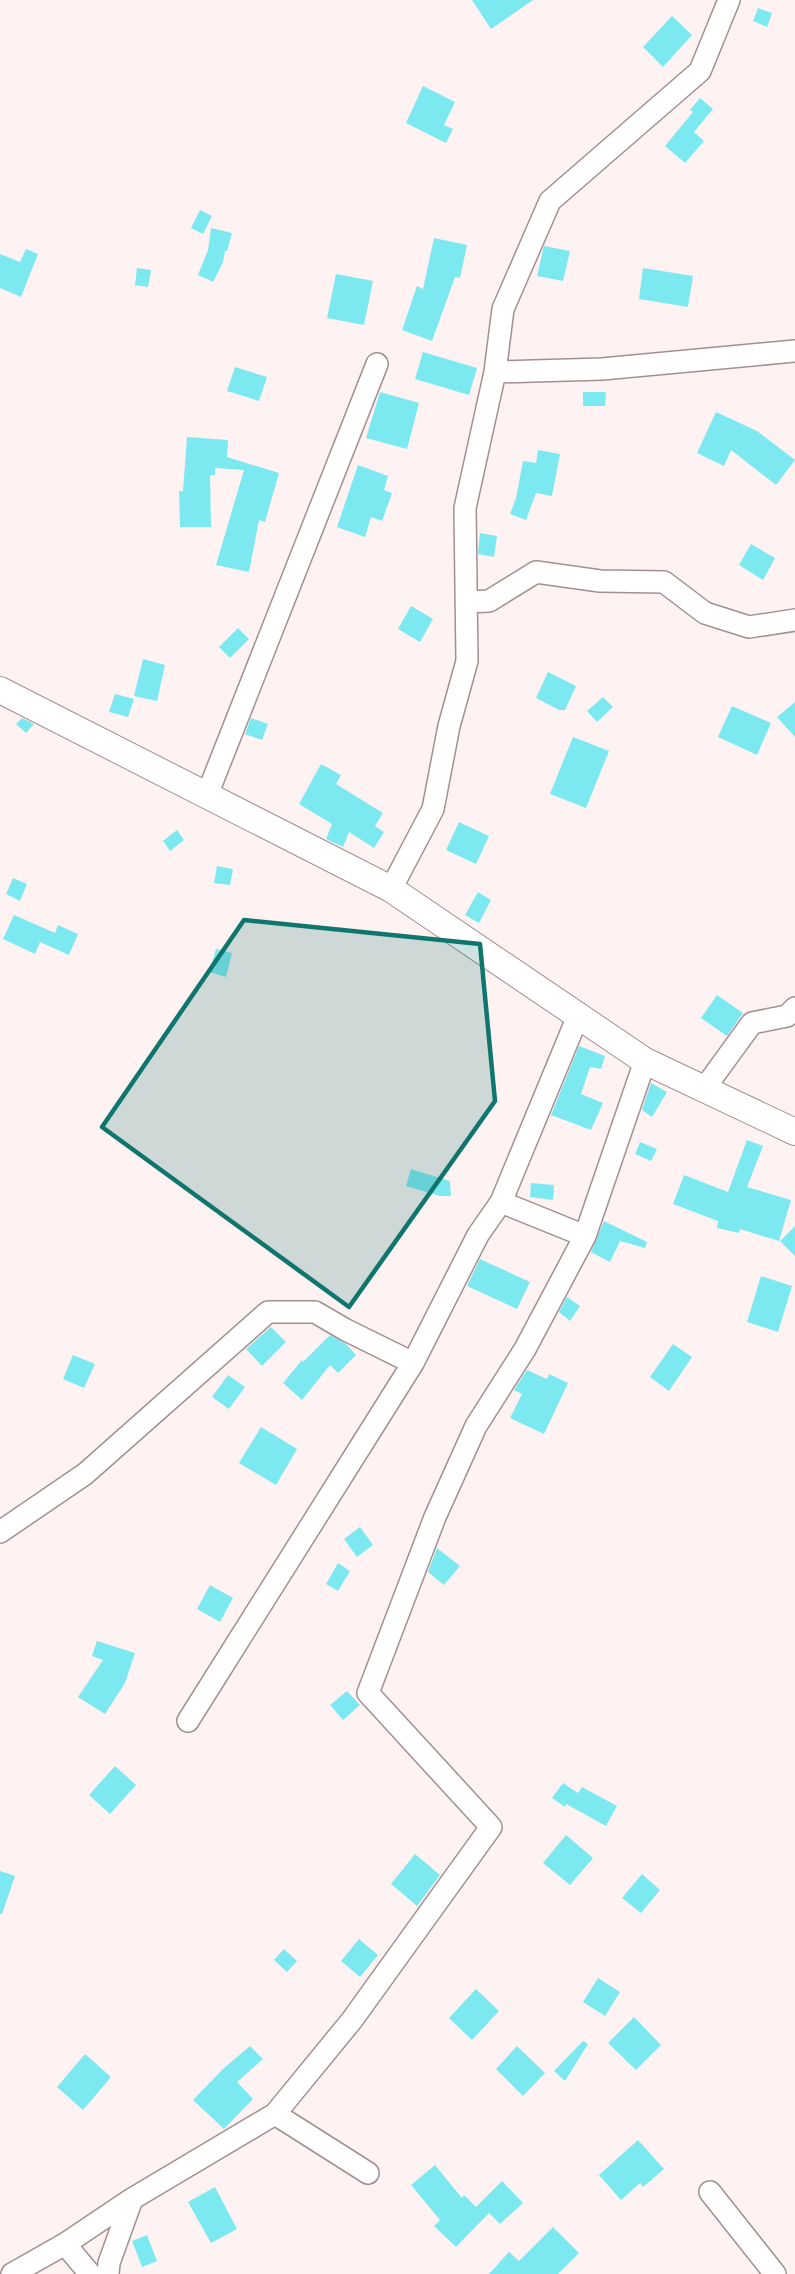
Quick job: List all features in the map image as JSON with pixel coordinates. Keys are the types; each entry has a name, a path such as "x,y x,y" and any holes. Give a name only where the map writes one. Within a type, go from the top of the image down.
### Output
{"main road":[{"path":"0,690 391,889 645,1061 795,1132"}],"street":[{"path":"391,889 433,809 449,726 467,661 465,508 495,372 503,309 550,201 700,71 729,0"},
{"path":"495,372 602,369 795,351"},
{"path":"207,795 377,364"},
{"path":"466,602 489,601 536,572 600,581 664,582 705,613 749,627 795,620"},
{"path":"704,1089 752,1023 787,1016 795,1008"},
{"path":"188,1721 413,1363 478,1235 501,1202 578,1016"},
{"path":"12,2274 65,2244 132,2199 276,2114 352,2019 491,1827 368,1693 435,1517 476,1426 525,1349 585,1236 645,1061"},
{"path":"501,1202 585,1236"},
{"path":"0,1532 85,1474 268,1312 315,1312 413,1363"},
{"path":"276,2114 368,2173"},
{"path":"711,2192 775,2274"},
{"path":"108,2274 108,2263 132,2199"},
{"path":"65,2244 90,2274"}],"highlighted area":[{"path":"244,920 480,944 495,1101 349,1307 102,1127"}],"building":[{"path":"472,0 533,0 491,29"},
{"path":"758,8 772,13 767,27 753,21"},
{"path":"672,16 692,35 663,67 643,47"},
{"path":"423,86 455,102 444,125 453,129 446,143 406,123"},
{"path":"700,98 713,109 694,132 704,141 685,163 665,146 693,112 690,110"},
{"path":"200,210 212,216 203,234 191,228"},
{"path":"211,228 232,233 223,262 213,282 198,275 208,250"},
{"path":"434,238 467,245 460,278 455,277 432,341 402,330 417,286 423,289"},
{"path":"544,246 570,251 563,281 537,276"},
{"path":"26,249 38,254 21,297 0,288 0,254 20,262"},
{"path":"137,268 151,270 148,287 135,285"},
{"path":"643,268 693,276 688,307 639,299"},
{"path":"336,274 373,281 364,325 327,318"},
{"path":"423,352 477,368 469,395 415,379"},
{"path":"235,367 267,377 259,401 227,391"},
{"path":"380,392 419,403 407,449 366,438"},
{"path":"583,392 606,392 605,406 583,406"},
{"path":"716,412 757,431 795,460 776,485 731,450 724,466 697,453"},
{"path":"187,437 228,440 227,457 279,473 265,522 259,520 249,572 216,565 244,470 215,468 215,475 210,475 211,527 180,527 179,491 183,491"},
{"path":"538,450 560,454 552,496 536,493 526,520 510,514 516,498 523,461 536,463"},
{"path":"358,465 388,476 384,490 392,493 382,521 371,517 365,537 337,527"},
{"path":"480,533 497,536 494,557 478,554"},
{"path":"751,544 775,558 763,580 739,565"},
{"path":"411,606 433,619 420,642 398,629"},
{"path":"238,628 249,639 230,658 219,647"},
{"path":"143,659 165,665 157,701 134,696"},
{"path":"548,672 576,686 565,710 559,710 536,698"},
{"path":"115,694 134,699 128,717 109,712"},
{"path":"603,697 613,707 597,722 587,711"},
{"path":"795,702 795,737 777,717"},
{"path":"732,706 771,723 757,755 718,737"},
{"path":"22,718 34,724 26,733 16,724"},
{"path":"251,718 268,724 262,740 245,734"},
{"path":"573,737 609,751 586,808 550,794"},
{"path":"321,764 341,775 336,784 383,813 375,826 384,832 374,848 349,832 343,847 326,839 332,824 299,804"},
{"path":"459,822 489,836 476,864 446,850"},
{"path":"177,830 184,840 170,851 163,841"},
{"path":"217,866 233,869 230,885 214,883"},
{"path":"13,878 27,884 20,901 6,894"},
{"path":"478,892 491,900 479,923 465,915"},
{"path":"14,915 55,933 58,925 78,934 69,955 40,942 35,954 3,939"},
{"path":"216,949 232,953 226,977 209,972"},
{"path":"717,995 743,1013 727,1036 701,1018"},
{"path":"579,1046 605,1056 601,1069 590,1067 581,1094 603,1103 591,1130 551,1115"},
{"path":"651,1083 667,1092 652,1117 642,1110"},
{"path":"747,1140 763,1146 747,1187 791,1200 779,1241 740,1229 739,1233 717,1228 718,1221 673,1204 684,1175 728,1192"},
{"path":"640,1142 657,1149 651,1161 635,1154"},
{"path":"411,1169 450,1181 451,1196 440,1196 406,1186"},
{"path":"531,1183 554,1185 553,1200 530,1197"},
{"path":"604,1221 647,1242 645,1248 620,1241 610,1262 591,1252"},
{"path":"795,1226 795,1256 780,1241"},
{"path":"480,1259 530,1282 517,1309 467,1286"},
{"path":"761,1276 792,1286 778,1332 747,1322"},
{"path":"567,1297 580,1306 570,1321 559,1312"},
{"path":"271,1327 286,1342 262,1366 246,1349"},
{"path":"330,1335 346,1344 356,1355 338,1373 330,1365 302,1400 283,1383 302,1360 303,1362"},
{"path":"673,1344 692,1357 669,1391 650,1377"},
{"path":"73,1355 95,1364 84,1388 63,1379"},
{"path":"527,1370 547,1379 549,1374 568,1383 544,1434 510,1418 522,1394 514,1390"},
{"path":"228,1375 245,1387 229,1409 212,1397"},
{"path":"261,1427 297,1449 276,1485 239,1463"},
{"path":"360,1527 373,1545 357,1557 344,1539"},
{"path":"437,1548 460,1566 444,1585 428,1572"},
{"path":"338,1563 350,1571 338,1591 326,1584"},
{"path":"210,1585 233,1598 220,1622 197,1609"},
{"path":"97,1641 135,1653 125,1683 105,1714 78,1697 103,1660 92,1656"},
{"path":"347,1691 360,1705 343,1720 330,1705"},
{"path":"115,1766 136,1785 110,1814 89,1795"},
{"path":"563,1783 578,1793 582,1787 617,1806 606,1826 566,1804 565,1807 552,1798"},
{"path":"566,1835 593,1858 570,1885 543,1863"},
{"path":"415,1854 440,1875 417,1906 391,1884"},
{"path":"0,1871 15,1876 2,1914 0,1914"},
{"path":"642,1874 660,1890 641,1913 622,1898"},
{"path":"359,1939 378,1955 360,1977 341,1961"},
{"path":"284,1949 297,1961 287,1972 274,1960"},
{"path":"598,1978 620,1992 605,2016 583,2002"},
{"path":"476,1989 499,2011 472,2040 449,2018"},
{"path":"634,2017 661,2045 636,2070 608,2043"},
{"path":"583,2041 588,2044 565,2081 554,2071"},
{"path":"250,2046 263,2059 237,2082 253,2099 224,2129 193,2100 223,2069"},
{"path":"517,2046 545,2073 523,2096 496,2069"},
{"path":"85,2054 111,2077 83,2110 57,2087"},
{"path":"638,2140 664,2169 643,2187 640,2183 621,2200 599,2175"},
{"path":"435,2165 462,2198 464,2195 476,2207 502,2181 523,2203 500,2224 489,2213 456,2247 434,2226 440,2220 411,2185"},
{"path":"215,2187 237,2229 211,2243 188,2202"},
{"path":"553,2227 579,2253 558,2274 489,2274 509,2252 519,2261"},
{"path":"147,2235 157,2261 142,2267 132,2241"}]}
